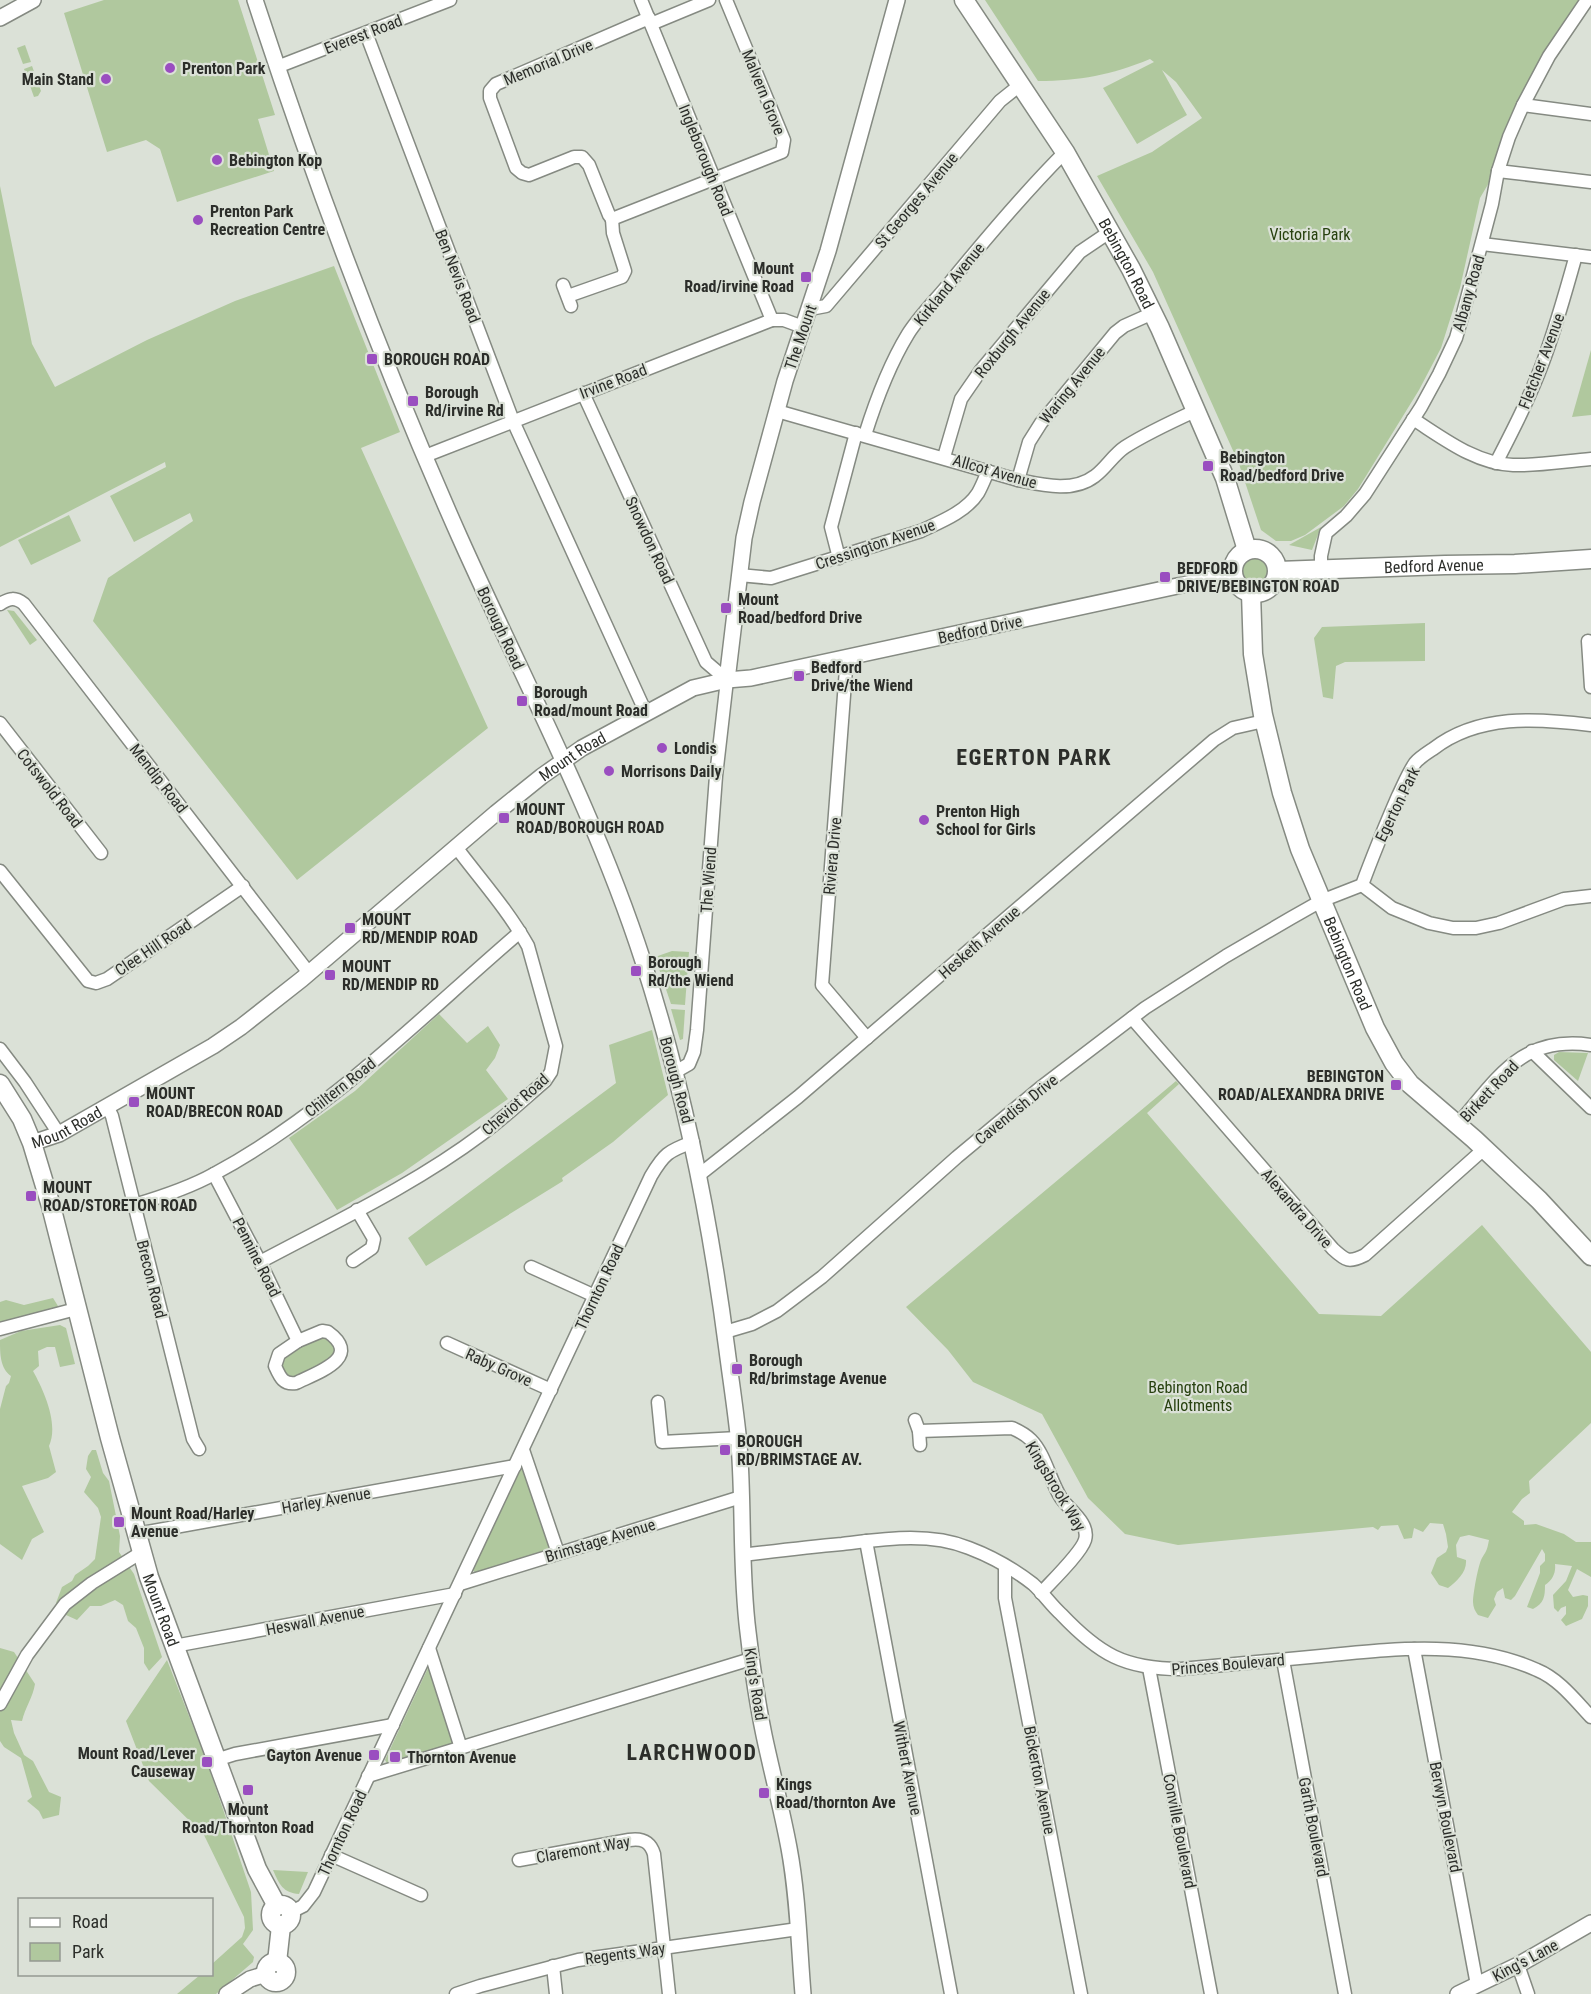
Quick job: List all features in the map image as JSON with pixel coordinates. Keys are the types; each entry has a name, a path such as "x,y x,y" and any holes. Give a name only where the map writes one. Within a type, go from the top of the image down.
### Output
{"main road":[{"name":"Bebington Road","path":"964,0 1065,152 1111,231 1153,313 1225,478 1247,550"},
{"path":"1260,549 1275,560 1278,572 1269,589 1251,593 1238,586 1233,574 1236,558 1247,550 1260,549"},
{"name":"Bedford Avenue","path":"1278,572 1515,564 1591,559"},
{"name":"Bebington Road","path":"1251,593 1253,654 1264,721 1282,793 1300,849 1375,1028 1394,1062 1410,1084 1485,1149 1539,1200 1591,1256"},
{"path":"0,1084 22,1119 32,1143"},
{"name":"Mount Road","path":"32,1143 51,1206 136,1534 174,1646 257,1869 283,1914"},
{"path":"278,1978 283,1914"}],"street":[{"name":"Borough Road","path":"255,0 346,262 464,547 592,826 627,912 644,963 693,1142 719,1284 741,1479"},
{"name":"Everest Road","path":"277,67 450,0"},
{"name":"Ingleborough Road","path":"641,0 772,320"},
{"path":"650,21 709,0"},
{"name":"Malvern Grove","path":"714,179 782,152 784,140 726,0"},
{"name":"The Mount","path":"727,680 752,502 777,411 810,309 897,0"},
{"name":"Albany Road","path":"1321,569 1326,533 1346,516 1365,494 1413,419 1439,374 1456,338 1482,244 1498,171 1509,137 1522,105 1549,56 1587,0"},
{"path":"0,18 26,2"},
{"name":"Memorial Drive","path":"612,219 589,165 582,157 574,157 529,175 516,168 490,98 490,91 496,84 650,21"},
{"name":"Ben Nevis Road","path":"366,33 513,421 646,713"},
{"name":"St Georges Avenue","path":"810,309 826,306 1000,101 1020,85"},
{"path":"1522,105 1591,114"},
{"name":"Kirkland Avenue","path":"839,558 831,527 861,434 909,333 1002,219 1065,152"},
{"path":"1498,171 1591,183"},
{"path":"568,296 622,278 625,271 613,233 612,219 714,179"},
{"name":"Roxburgh Avenue","path":"944,457 961,399 981,370 1080,252 1111,231"},
{"path":"1482,244 1591,258"},
{"name":"Fletcher Avenue","path":"1496,463 1543,362 1576,255"},
{"name":"Waring Avenue","path":"1018,480 1029,442 1041,423 1115,333 1124,326 1153,313"},
{"path":"772,320 784,320 803,327"},
{"name":"Irvine Road","path":"425,456 772,320"},
{"name":"Snowdon Road","path":"583,393 708,664 727,680"},
{"name":"Allcot Avenue","path":"777,411 1018,480 1049,486 1081,483 1094,477 1122,450 1135,441 1196,411"},
{"path":"1413,419 1473,456 1496,463 1513,465 1591,459"},
{"name":"Cressington Avenue","path":"740,575 771,578 921,531 968,505 978,494 988,471"},
{"name":"Bedford Drive","path":"727,680 751,678 1233,574"},
{"name":"Mendip Road","path":"0,604 10,598 24,604 309,973"},
{"path":"1588,641 1591,687"},
{"name":"Riviera Drive","path":"844,658 846,669 822,985 867,1038"},
{"name":"Mount Road","path":"32,1143 59,1134 213,1046 274,1002 456,847 582,748 693,688 727,680"},
{"name":"The Wiend","path":"675,1072 689,1064 694,1052 697,1030 716,776 727,680"},
{"name":"Egerton Park","path":"1362,885 1383,830 1415,763 1437,745 1461,732 1494,722 1558,720 1591,725"},
{"name":"Hesketh Avenue","path":"699,1174 798,1097 1214,740 1233,728 1264,721"},
{"name":"Cotswold Road","path":"0,723 101,853"},
{"name":"Cheviot Road","path":"260,1262 398,1188 481,1135 545,1082 551,1072 556,1046 528,946 456,847"},
{"name":"Clee Hill Road","path":"0,871 88,981 96,983 107,979 243,886"},
{"path":"1321,901 1362,885 1392,908 1429,923 1453,928 1476,928 1499,923 1564,899 1591,896"},
{"name":"Cavendish Drive","path":"725,1332 752,1324 777,1311 822,1277 957,1157 1023,1102 1132,1018 1226,956 1321,901"},
{"name":"Chiltern Road","path":"134,1205 168,1195 214,1174 267,1141 357,1076 520,932"},
{"name":"Alexandra Drive","path":"1132,1018 1342,1258 1356,1260 1365,1255 1485,1149"},
{"name":"Birkett Road","path":"1457,1125 1503,1072 1521,1057 1558,1043 1591,1045"},
{"path":"0,1048 59,1134"},
{"path":"1532,1051 1591,1108"},
{"name":"Brecon Road","path":"108,1107 193,1439 199,1449"},
{"name":"Thornton Road","path":"283,1914 303,1906 314,1892 651,1176 662,1157 675,1148 693,1142"},
{"name":"Pennine Road","path":"214,1174 298,1341"},
{"path":"353,1261 372,1248 374,1239 357,1210"},
{"path":"531,1267 594,1296"},
{"path":"0,1329 76,1309"},
{"path":"322,1331 328,1332 338,1342 341,1350 340,1358 335,1363 296,1383 288,1384 279,1376 275,1366 276,1358 298,1341 322,1331"},
{"name":"Raby Grove","path":"447,1343 551,1390"},
{"path":"658,1402 662,1442 738,1438"},
{"name":"Kingsbrook Way","path":"920,1445 917,1425 1012,1428 1021,1431 1033,1442 1061,1498 1078,1517 1086,1534 1085,1542 1041,1593"},
{"path":"522,1450 558,1553"},
{"name":"Harley Avenue","path":"136,1534 515,1466"},
{"name":"King's Road","path":"741,1479 742,1556 747,1627 763,1732 790,1852 803,1994"},
{"name":"Brimstage Avenue","path":"457,1589 558,1553 741,1497"},
{"name":"Princes Boulevard","path":"742,1556 866,1541 914,1538 943,1541 969,1548 1005,1566 1032,1584 1095,1647 1134,1665 1181,1669 1414,1649 1454,1649 1499,1657 1538,1670 1564,1688 1591,1717"},
{"name":"Withert Avenue","path":"866,1541 951,1994"},
{"path":"0,1704 27,1655 65,1604 92,1582 142,1552"},
{"name":"Bickerton Avenue","path":"1005,1566 1005,1598 1081,1994"},
{"name":"Heswall Avenue","path":"174,1646 457,1589"},
{"path":"429,1648 461,1748"},
{"name":"Berwyn Boulevard","path":"1414,1649 1477,1985"},
{"path":"368,1776 751,1659"},
{"name":"Garth Boulevard","path":"1282,1660 1345,1994"},
{"name":"Conville Boulevard","path":"1149,1668 1211,1994"},
{"path":"216,1760 235,1754 393,1725"},
{"name":"Claremont Way","path":"519,1860 629,1840 646,1841 654,1854 664,1947"},
{"path":"331,1855 421,1895"},
{"name":"King's Lane","path":"1458,1994 1518,1965 1591,1923"},
{"name":"Regents Way","path":"456,1994 578,1960 798,1929"},
{"path":"664,1947 669,1994"},
{"path":"1518,1965 1528,1994"},
{"path":"553,1966 556,1994"},
{"path":"227,1994 250,1979 278,1978"}],"green space":[{"name":"Prenton Park","path":"104,0 238,0 275,115 258,119 274,171 177,202 160,149 146,140 107,152 64,13"},
{"name":"Victoria Park","path":"985,0 1585,0 1547,55 1497,169 1480,198 1460,288 1441,348 1419,390 1358,489 1344,506 1305,535 1291,541 1276,541 1261,530 1239,464 1153,272 1097,176 1152,152 1202,118 1176,82 1162,70 1187,115 1137,144 1103,88 1154,62 1150,59 1108,73 1082,78 1038,81"},
{"path":"25,45 31,62 23,64 17,48"},
{"path":"32,66 41,91 38,96 34,97 24,69"},
{"path":"0,186 32,344 55,387 147,340 235,301 334,266 400,432 361,448 488,728 297,880 93,621 108,578 193,521 190,513 134,542 110,496 166,467 165,462 0,547"},
{"path":"1591,350 1591,415 1572,417"},
{"path":"69,515 81,541 31,565 18,540"},
{"path":"1321,527 1312,550 1289,545"},
{"path":"1255,555 1266,560 1271,571 1266,582 1255,587 1244,582 1239,571 1244,560"},
{"path":"7,610 14,611 37,640 30,645"},
{"path":"1425,623 1425,661 1345,662 1336,666 1333,699 1323,697 1314,638 1322,627"},
{"path":"672,951 689,952 685,1005 671,1004 655,957"},
{"path":"671,1009 685,1010 683,1039 680,1040"},
{"path":"439,1014 467,1043 488,1026 500,1045 495,1058 486,1070 508,1099 402,1173 337,1210 289,1138 355,1091"},
{"path":"652,1030 668,1095 613,1142 562,1178 563,1181 426,1266 408,1238 616,1083 609,1045"},
{"path":"1559,1052 1588,1053 1578,1081 1554,1060 1554,1055"},
{"name":"Bebington Road Allotments","path":"1176,1081 1179,1084 1147,1113 1319,1314 1381,1316 1482,1225 1591,1352 1591,1423 1529,1481 1530,1493 1512,1512 1524,1521 1524,1525 1536,1524 1564,1534 1576,1542 1591,1542 1591,1577 1577,1569 1568,1590 1573,1597 1588,1596 1588,1606 1582,1619 1566,1626 1561,1620 1566,1614 1566,1606 1558,1612 1554,1608 1553,1595 1566,1581 1572,1566 1555,1564 1553,1576 1545,1585 1542,1602 1533,1609 1527,1607 1540,1573 1540,1566 1545,1561 1542,1549 1515,1596 1511,1600 1505,1598 1503,1588 1497,1592 1494,1599 1496,1605 1488,1618 1478,1615 1473,1606 1474,1593 1479,1567 1489,1540 1469,1535 1460,1537 1456,1545 1457,1557 1466,1560 1465,1568 1448,1588 1439,1585 1431,1573 1437,1558 1446,1552 1448,1547 1443,1524 1430,1523 1423,1532 1414,1528 1412,1538 1404,1539 1398,1525 1381,1526 1378,1530 1373,1527 1178,1545 1125,1534 1088,1498 1042,1414 973,1382 948,1350 906,1307"},
{"path":"53,1298 58,1306 53,1311 0,1326 0,1302 6,1300 24,1305"},
{"path":"60,1325 66,1328 75,1364 60,1367 55,1347 47,1347 38,1351 39,1366 33,1371 49,1408 52,1437 49,1446 56,1472 48,1478 22,1486 44,1532 32,1539 22,1560 0,1544 0,1409 11,1376 3,1365 0,1340 21,1331"},
{"path":"324,1336 329,1338 337,1349 335,1359 288,1381 278,1360"},
{"path":"92,1450 96,1450 103,1473 109,1481 120,1536 119,1552 134,1574 162,1657 149,1671 144,1663 144,1648 136,1628 128,1621 123,1605 115,1600 101,1606 90,1606 77,1620 66,1615 56,1603 62,1587 72,1581 75,1575 95,1559 101,1517 98,1508 84,1492 91,1477 86,1469 88,1456"},
{"path":"525,1468 552,1552 476,1574 473,1570 521,1469"},
{"path":"0,1648 14,1652 35,1684 22,1721 11,1720 24,1755 33,1761 49,1792 61,1797 59,1815 43,1819 39,1811 27,1801 32,1797 21,1758 4,1747 0,1741"},
{"path":"167,1660 207,1762 251,1892 253,1930 243,1944 254,1957 253,1962 216,1994 177,1994 199,1976 213,1976 213,1963 242,1937 245,1928 244,1917 204,1835 149,1781 126,1721"},
{"path":"431,1667 456,1747 388,1765 385,1760 428,1668"},
{"path":"273,1870 308,1872 299,1894 289,1892 282,1887"}],"place":[{"name":"Prenton Park","path":"170,68"},
{"name":"Main Stand","path":"106,79"},
{"name":"Bebington Kop","path":"217,160"},
{"name":"Prenton Park Recreation Centre","path":"198,220"},
{"name":"Mount Road/irvine Road","path":"806,277"},
{"name":"BOROUGH ROAD","path":"372,359"},
{"name":"Borough Rd/irvine Rd","path":"413,401"},
{"name":"Bebington Road/bedford Drive","path":"1208,466"},
{"name":"BEDFORD DRIVE/BEBINGTON ROAD","path":"1165,577"},
{"name":"Mount Road/bedford Drive","path":"726,608"},
{"name":"Bedford Drive/the Wiend","path":"799,676"},
{"name":"Borough Road/mount Road","path":"522,701"},
{"name":"Londis","path":"662,748"},
{"name":"Morrisons Daily","path":"609,771"},
{"name":"MOUNT ROAD/BOROUGH ROAD","path":"504,818"},
{"name":"Prenton High School for Girls","path":"924,820"},
{"name":"MOUNT RD/MENDIP ROAD","path":"350,928"},
{"name":"Borough Rd/the Wiend","path":"636,971"},
{"name":"MOUNT RD/MENDIP RD","path":"330,975"},
{"name":"BEBINGTON ROAD/ALEXANDRA DRIVE","path":"1396,1085"},
{"name":"MOUNT ROAD/BRECON ROAD","path":"134,1102"},
{"name":"MOUNT ROAD/STORETON ROAD","path":"31,1196"},
{"name":"Borough Rd/brimstage Avenue","path":"737,1369"},
{"name":"BOROUGH RD/BRIMSTAGE AV.","path":"725,1450"},
{"name":"Mount Road/Harley Avenue","path":"119,1522"},
{"name":"Gayton Avenue","path":"374,1755"},
{"name":"Thornton Avenue","path":"395,1757"},
{"name":"Mount Road/Lever Causeway","path":"207,1762"},
{"name":"Mount Road/Thornton Road","path":"248,1790"},
{"name":"Kings Road/thornton Ave","path":"764,1793"}],"district":[{"name":"EGERTON PARK","path":"1034,757"},
{"name":"LARCHWOOD","path":"692,1752"}]}
